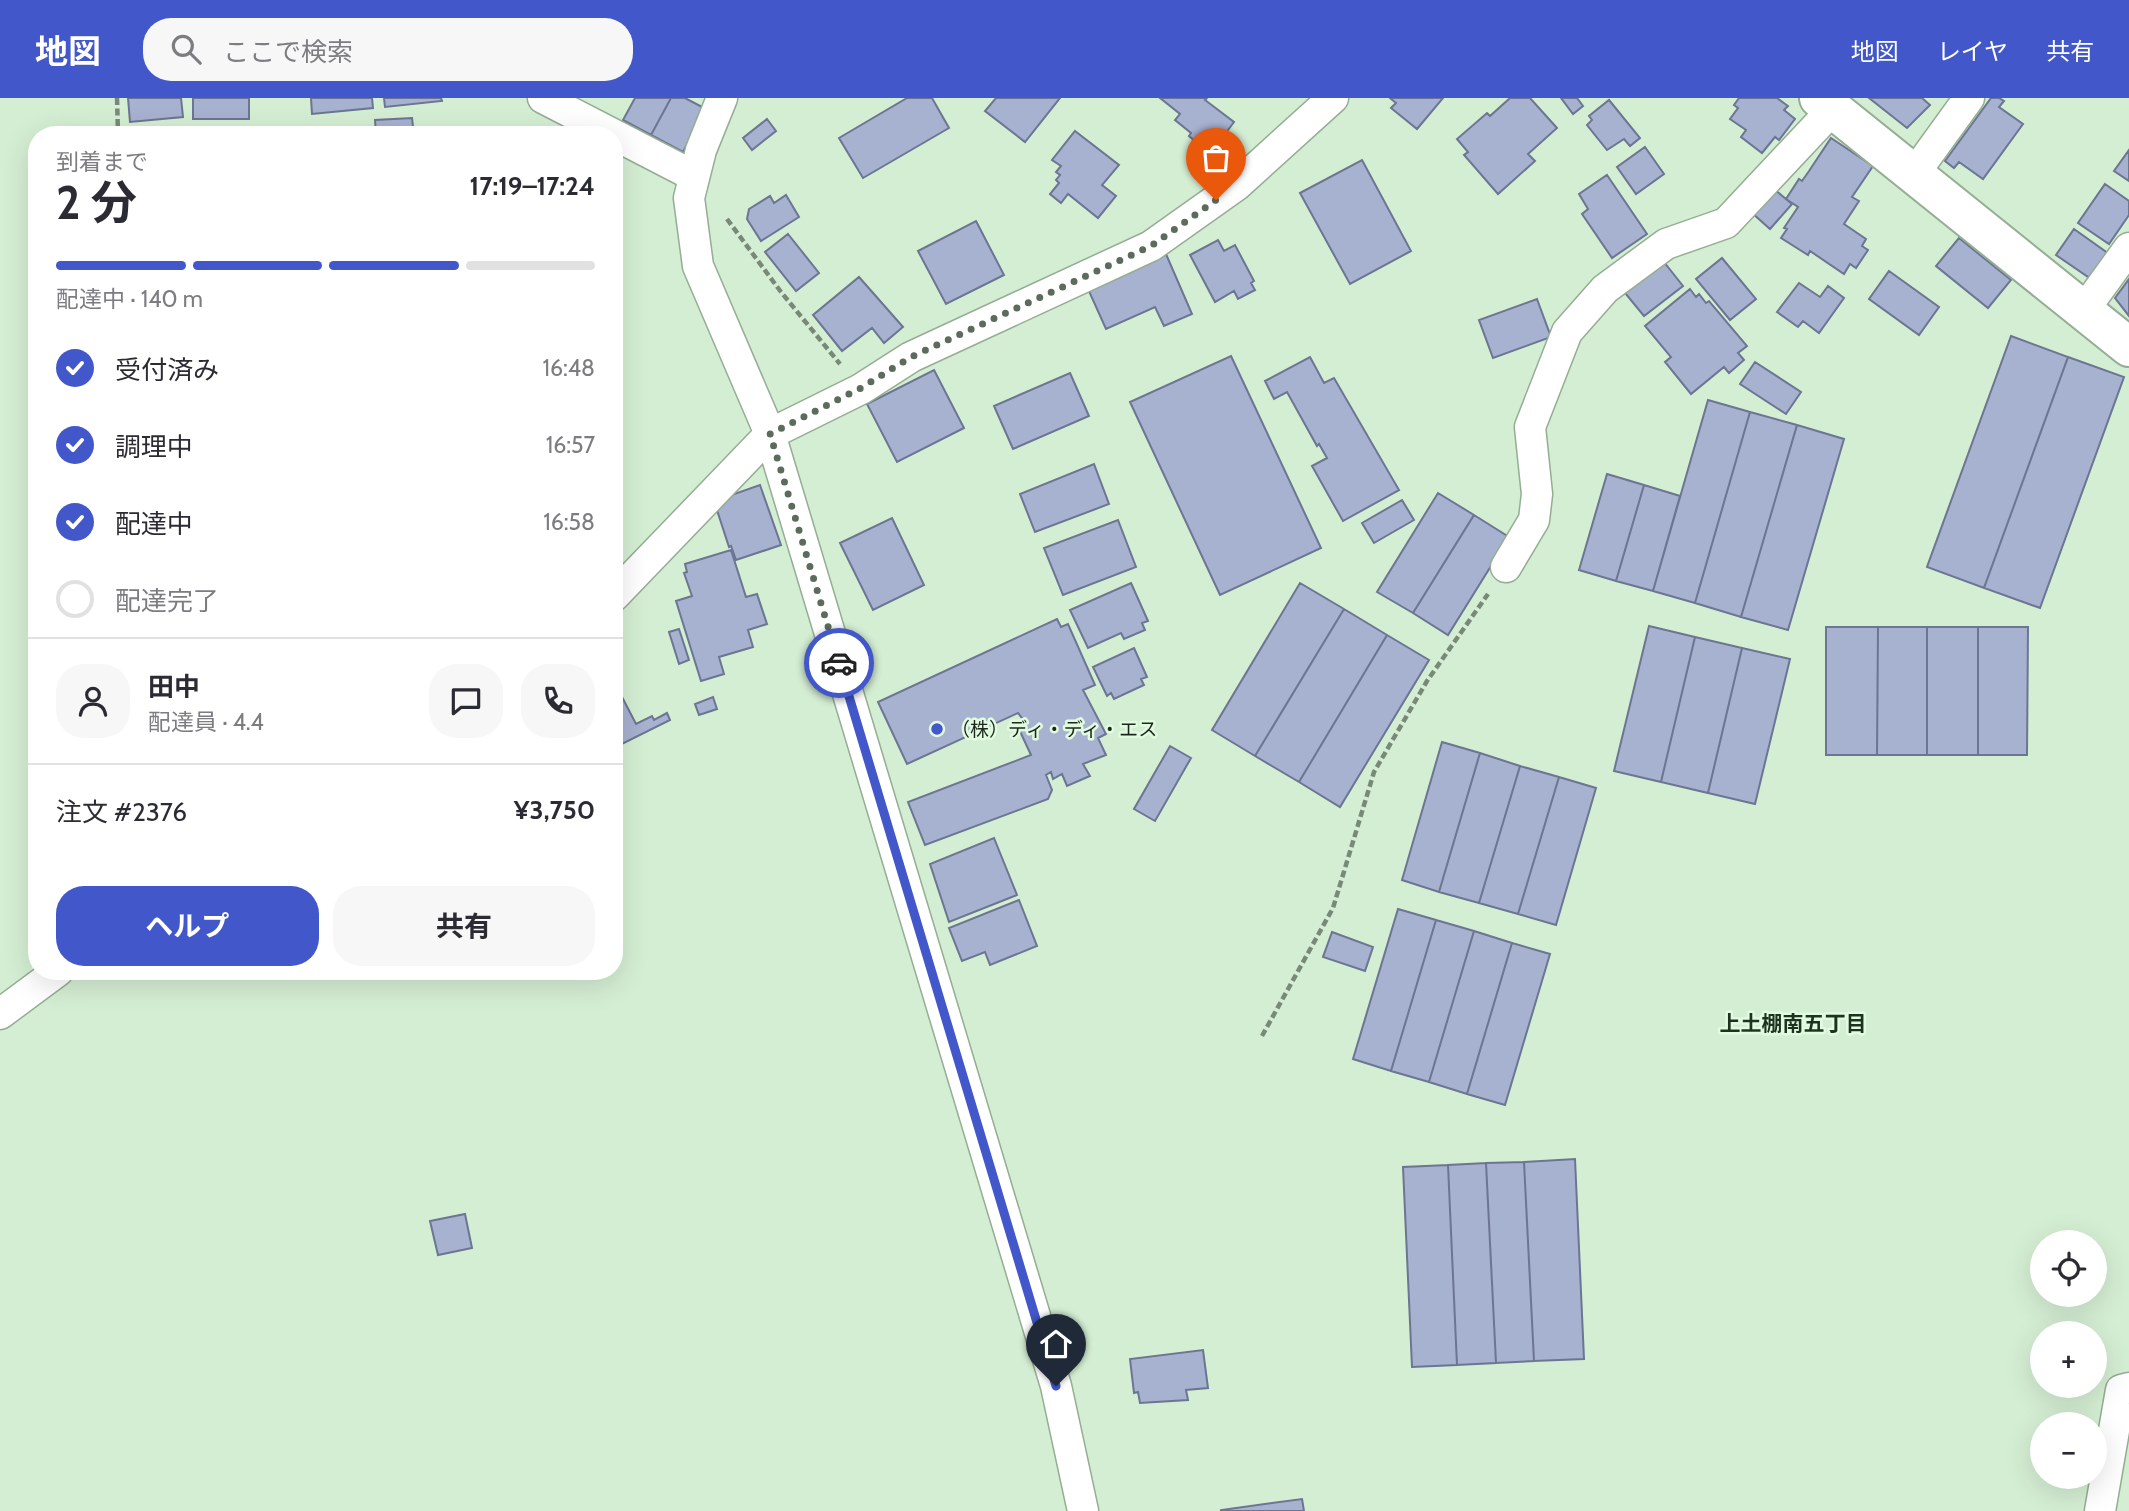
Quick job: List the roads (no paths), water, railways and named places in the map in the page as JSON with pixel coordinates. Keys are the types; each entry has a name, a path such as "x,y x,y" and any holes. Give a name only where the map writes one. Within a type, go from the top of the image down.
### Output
{"street":[{"path":"543,98 597,126"},
{"path":"722,98 701,150 689,198 698,266 770,434 1056,1386 1083,1511"},
{"path":"623,587 770,434 861,388 911,357 1151,246 1237,185 1332,98"},
{"path":"1914,174 1969,98"},
{"path":"1506,567 1534,520 1536,494 1530,426 1567,332 1605,289 1666,244 1726,223 1826,104 2129,347"},
{"path":"623,139 694,176"},
{"path":"2084,310 2129,248"},
{"path":"0,1014 46,980"},
{"path":"2100,1511 2121,1390 2129,1388"}],"place":[{"name":"（株）ディ・ディ・エス","path":"937,729"}],"district":[{"name":"上土棚南五丁目","path":"1793,1023"}]}
